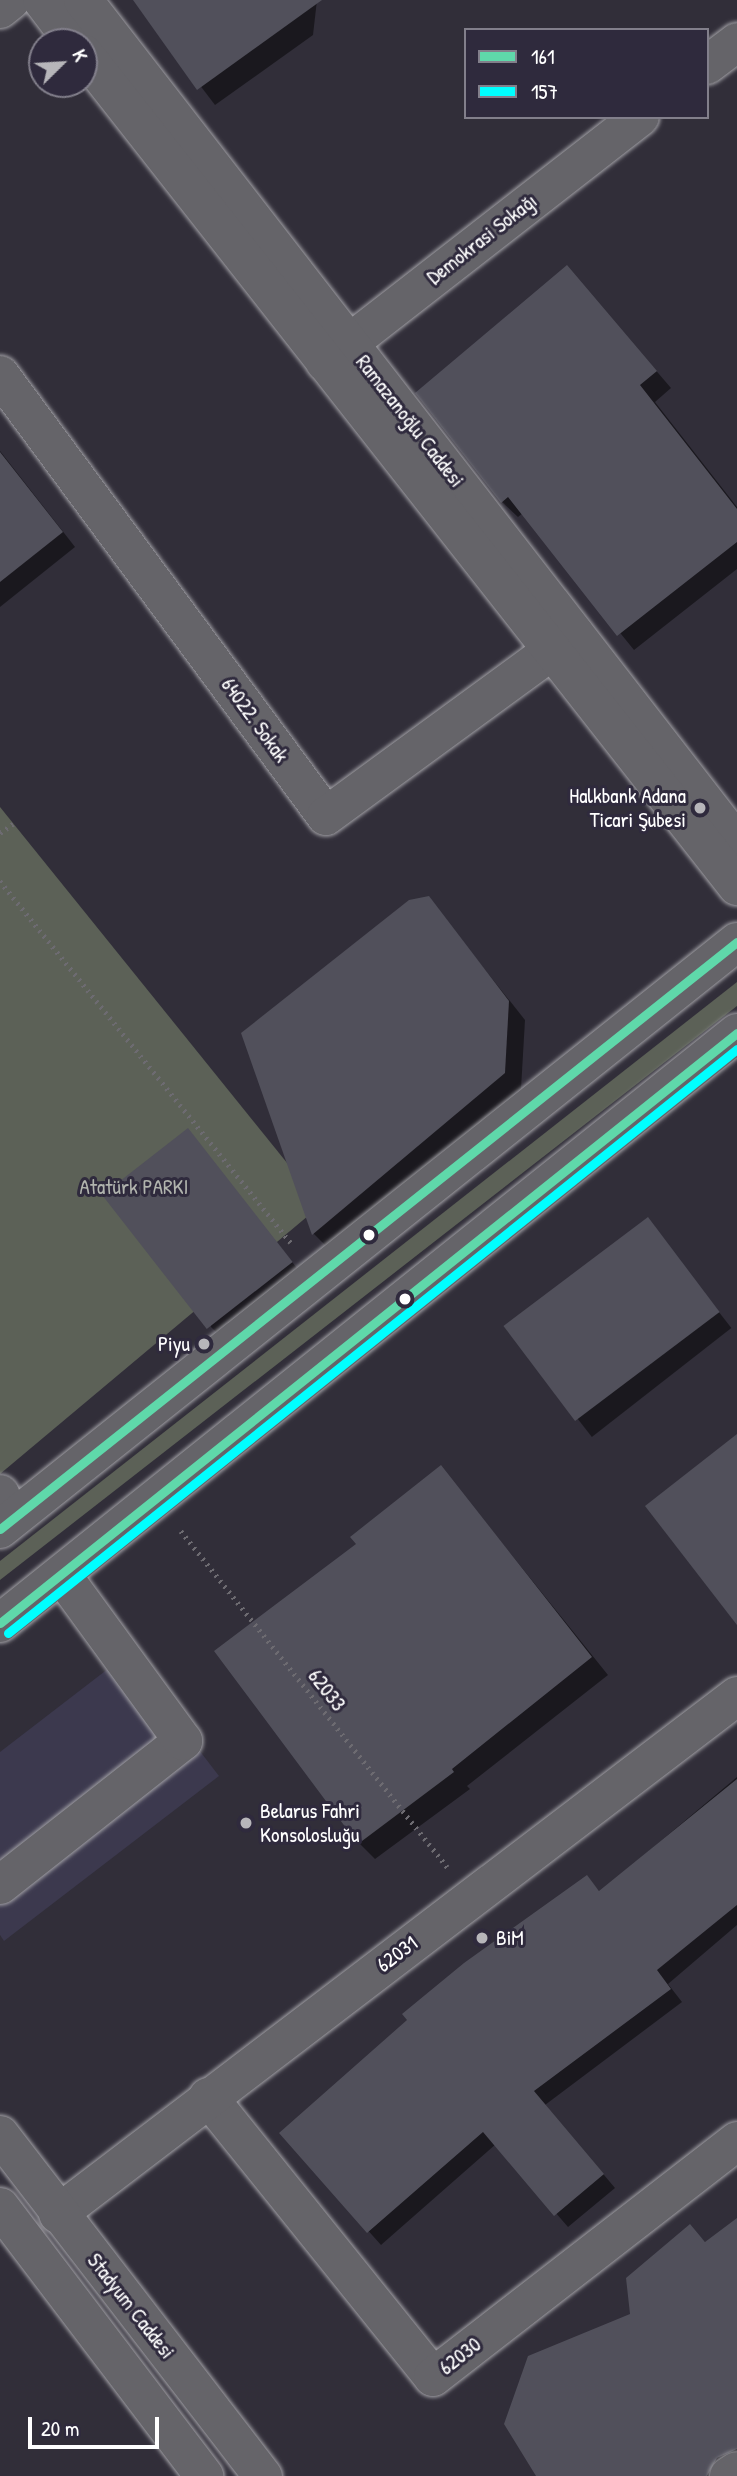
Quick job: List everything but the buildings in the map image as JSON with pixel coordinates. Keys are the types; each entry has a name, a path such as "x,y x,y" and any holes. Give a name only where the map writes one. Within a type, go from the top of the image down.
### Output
{"main road":[{"path":"0,9 11,0"},
{"path":"41,0 63,28"},
{"name":"Ramazanoğlu Caddesi","path":"83,0 337,352 564,643 737,886"},
{"path":"709,63 737,42"},
{"name":"Ramazanoğlu Caddesi","path":"98,70 337,352"},
{"name":"Demokrasi Sokağı","path":"337,352 637,119"},
{"name":"64022. Sokak","path":"0,376 326,816 564,643"},
{"name":"Ramazanoğlu Caddesi","path":"564,643 737,843"},
{"path":"0,1506 737,942"},
{"path":"0,1623 737,1033"},
{"path":"0,1885 183,1741 62,1575"},
{"name":"62031","path":"58,2214 737,1696"},
{"name":"62030","path":"208,2097 433,2377 737,2141"},
{"name":"Stadyum Caddesi","path":"0,2135 58,2214 263,2476"},
{"path":"0,2207 204,2476"},
{"path":"729,2476 737,2471"}],"path":[{"path":"0,833 13,824"},
{"path":"0,881 294,1247"},
{"name":"62033","path":"177,1525 453,1874"}],"shaded area":[{"path":"126,1655 219,1776 4,1941 0,1935 0,1752"}],"green space":[{"name":"Atatürk PARKI","path":"0,807 321,1205 0,1474"},
{"path":"737,982 737,1006 0,1580 0,1561"}],"transit line":[{"name":"161","path":"0,1529 737,942"},
{"name":"161","path":"0,1623 737,1033"},
{"name":"157","path":"8,1633 737,1049"}],"place":[{"name":"Halkbank Adana Ticari Şubesi","path":"700,808"},
{"name":"Piyu","path":"204,1344"},
{"name":"Belarus Fahri Konsolosluğu","path":"246,1823"},
{"name":"BiM","path":"482,1938"}]}
